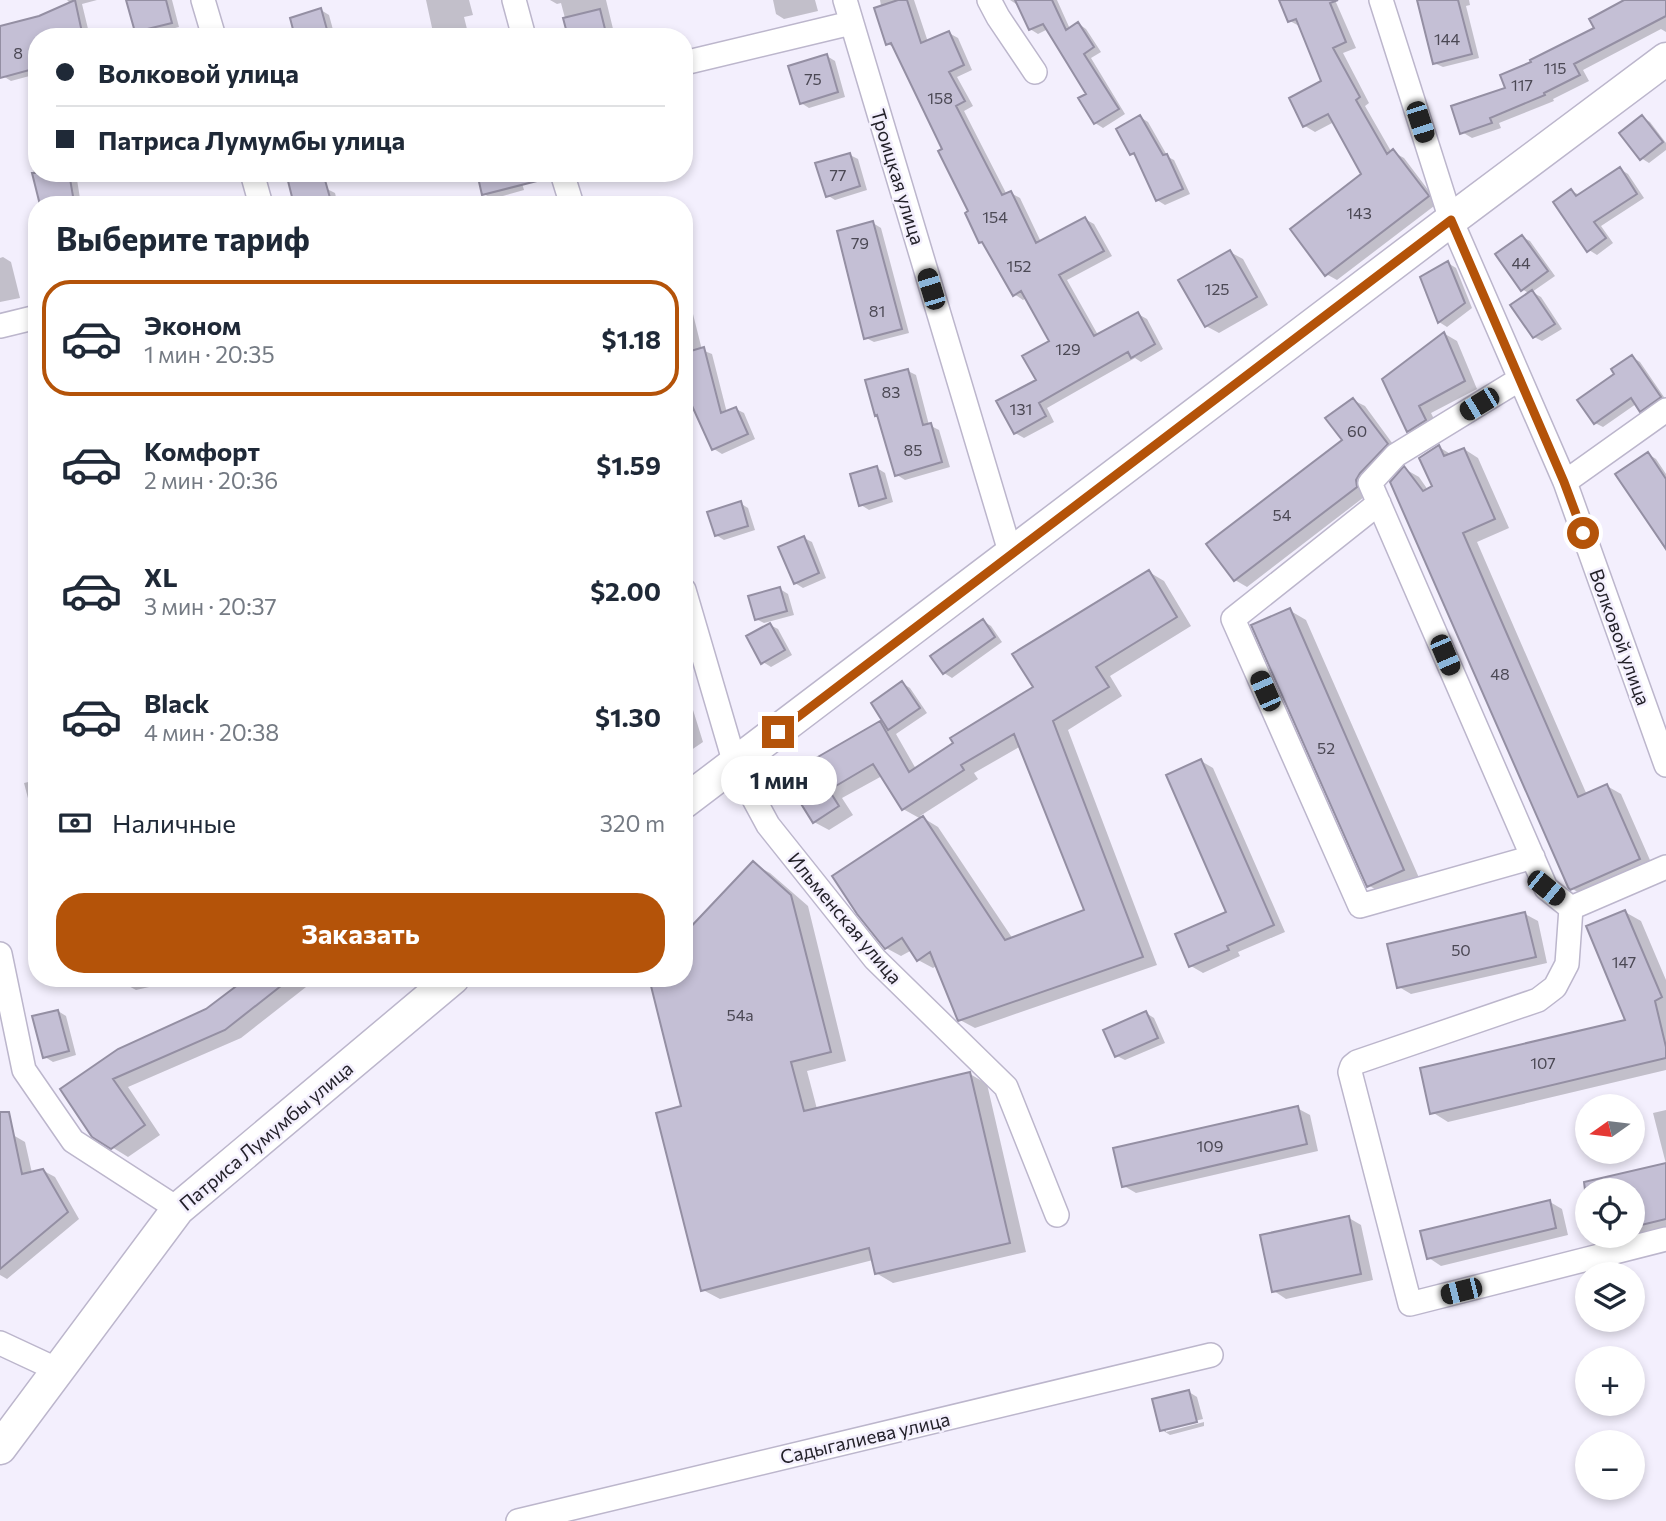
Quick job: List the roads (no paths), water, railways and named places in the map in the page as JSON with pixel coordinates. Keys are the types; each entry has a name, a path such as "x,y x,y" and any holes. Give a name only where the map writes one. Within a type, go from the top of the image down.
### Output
{"street":[{"path":"203,0 211,28"},
{"path":"514,0 522,28"},
{"name":"Троицкая улица","path":"845,0 1011,555"},
{"path":"989,0 1035,72"},
{"name":"Волковой улица","path":"1381,0 1451,220 1564,482 1666,765"},
{"path":"693,61 852,23"},
{"path":"693,795 1666,59"},
{"path":"0,326 28,319"},
{"path":"1520,379 1396,455 1370,483 1546,888 1571,908"},
{"path":"1564,482 1666,410"},
{"path":"1379,503 1233,619 1360,906 1533,857"},
{"name":"Ильменская улица","path":"693,621 735,764 768,825 875,959 1006,1087 1057,1215"},
{"path":"1571,908 1666,867"},
{"path":"1571,908 1567,964 1555,987 1538,1000 1352,1066 1350,1072 1410,1304 1666,1239"},
{"path":"0,954 24,1070 73,1141 178,1209"},
{"name":"Патриса Лумумбы улица","path":"0,1448 178,1209 442,987"},
{"path":"0,1343 58,1370"},
{"name":"Садыгалиева улица","path":"518,1521 1211,1355"}]}
